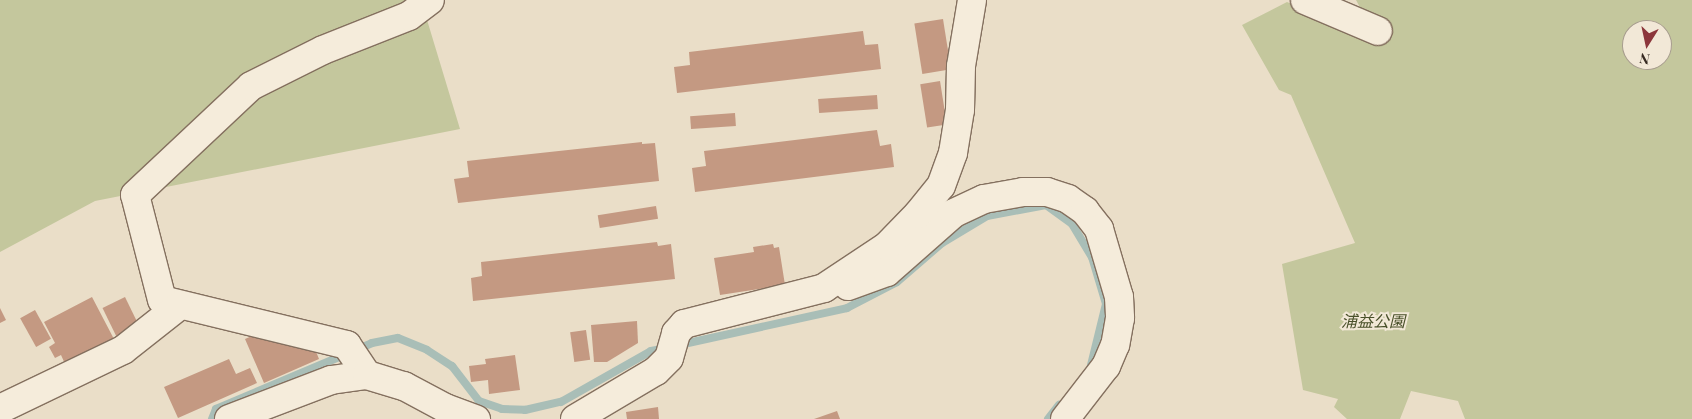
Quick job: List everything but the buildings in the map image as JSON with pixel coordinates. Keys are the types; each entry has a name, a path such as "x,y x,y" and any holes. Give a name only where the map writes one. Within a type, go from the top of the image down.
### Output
{"street":[{"path":"430,0 409,16 323,50 251,86 135,194 162,300 357,360 445,408 476,419"},
{"path":"824,288 887,246 942,186 953,153 959,119 961,66 972,0"},
{"path":"1305,0 1378,31"},
{"path":"575,419 656,371 684,324 824,288 856,286 887,272 954,213 984,199 1023,192 1048,192 1068,199 1086,211 1099,229 1119,297 1120,318 1115,344 1106,366 1064,419"},
{"path":"0,409 124,350 179,306"},
{"path":"229,419 331,380 357,360"}],"green space":[{"path":"0,0 421,0 460,129 95,201 0,252"},
{"name":"浦益公園","path":"1356,0 1692,0 1692,419 1465,419 1458,401 1411,391 1400,419 1347,419 1334,407 1338,399 1303,390 1282,264 1355,243 1291,95 1279,90 1242,25 1287,2 1378,41"}],"waterway":[{"path":"679,345 847,308 897,282 942,243 987,216 1046,205 1072,224 1092,257 1106,304 1091,365"},
{"path":"212,419 216,409 372,343 398,338 427,350 452,366 479,401 502,409 525,410 561,402 651,351 666,348"},
{"path":"1048,419 1059,405"}]}
